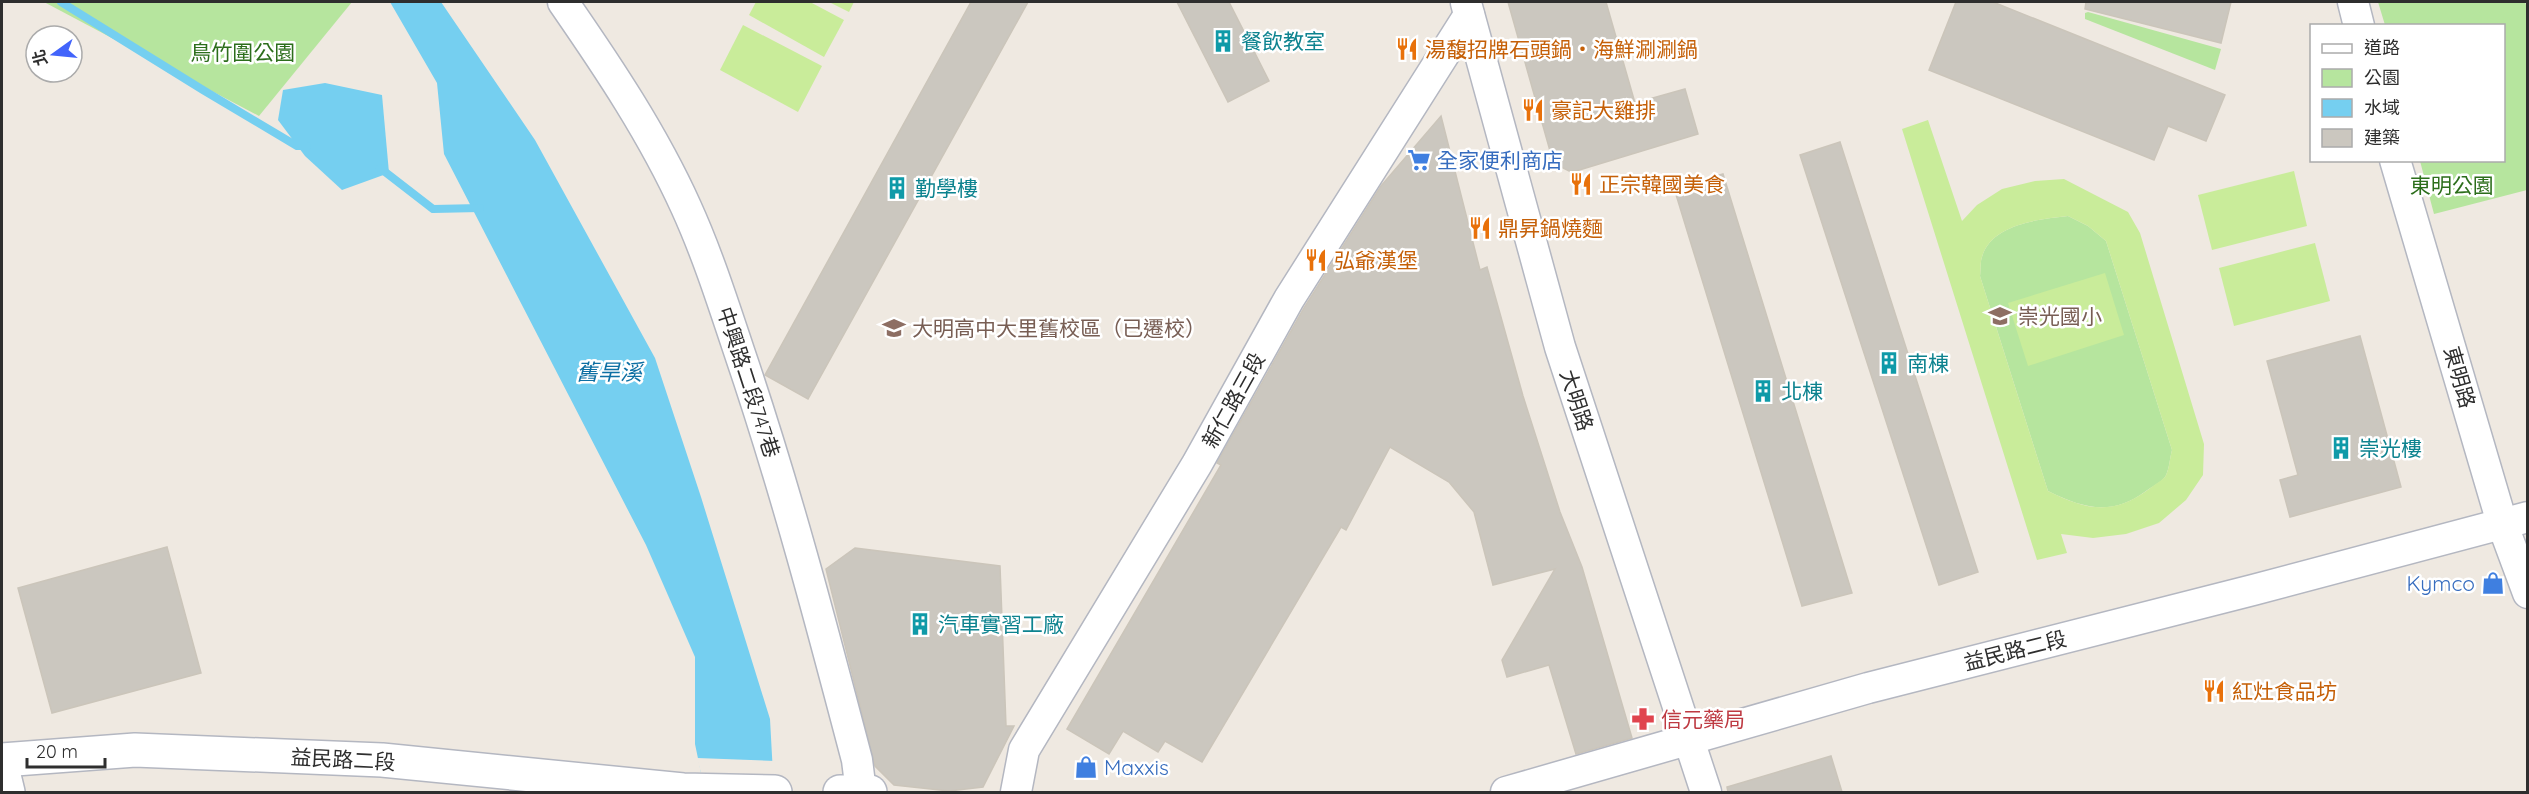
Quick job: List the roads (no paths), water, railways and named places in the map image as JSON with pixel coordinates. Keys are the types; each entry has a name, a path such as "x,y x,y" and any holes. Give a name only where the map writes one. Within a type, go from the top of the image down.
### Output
{"street":[{"name":"中興路二段747巷","path":"563,2 615,71 686,207 719,292 807,555 857,760 861,792"},
{"path":"2353,2 2358,24"},
{"name":"大明路","path":"1467,8 1560,347 1706,792"},
{"name":"新仁路三段","path":"1016,792 1024,750 1197,464 1289,299 1467,8"},
{"name":"東明路","path":"2396,162 2515,520 2528,593"},
{"name":"益民路二段","path":"1506,792 1868,688 2253,590 2515,520"},
{"name":"益民路二段","path":"2,760 135,750 382,760 683,790 775,792"},
{"path":"2,767 8,792"},
{"path":"840,792 870,792"}],"water":[{"name":"舊旱溪","path":"390,2 441,2 535,140 655,358 770,719 774,792 705,792 695,744 695,657 646,545 444,154 437,83"},
{"path":"325,83 382,95 389,173 342,190 305,156 278,120 283,90"}],"waterway":[{"path":"61,2 297,146 307,146"},
{"path":"380,168 433,209 480,208"}],"place":[{"name":"餐飲教室","path":"1223,41"},
{"name":"湯馥招牌石頭鍋‧海鮮涮涮鍋","path":"1407,49"},
{"name":"豪記大雞排","path":"1533,110"},
{"name":"全家便利商店","path":"1419,160"},
{"name":"正宗韓國美食","path":"1581,184"},
{"name":"勤學樓","path":"897,188"},
{"name":"鼎昇鍋燒麵","path":"1480,228"},
{"name":"弘爺漢堡","path":"1316,260"},
{"name":"崇光國小","path":"2000,316"},
{"name":"大明高中大里舊校區（已遷校）","path":"894,328"},
{"name":"南棟","path":"1889,363"},
{"name":"北棟","path":"1763,391"},
{"name":"崇光樓","path":"2341,448"},
{"name":"Kymco","path":"2493,583"},
{"name":"汽車實習工廠","path":"920,624"},
{"name":"紅灶食品坊","path":"2214,691"},
{"name":"信元藥局","path":"1643,719"},
{"name":"Maxxis","path":"1086,767"}],"park label":[{"name":"鳥竹圍公園","path":"243,52"},
{"name":"東明公園","path":"2452,185"}]}
